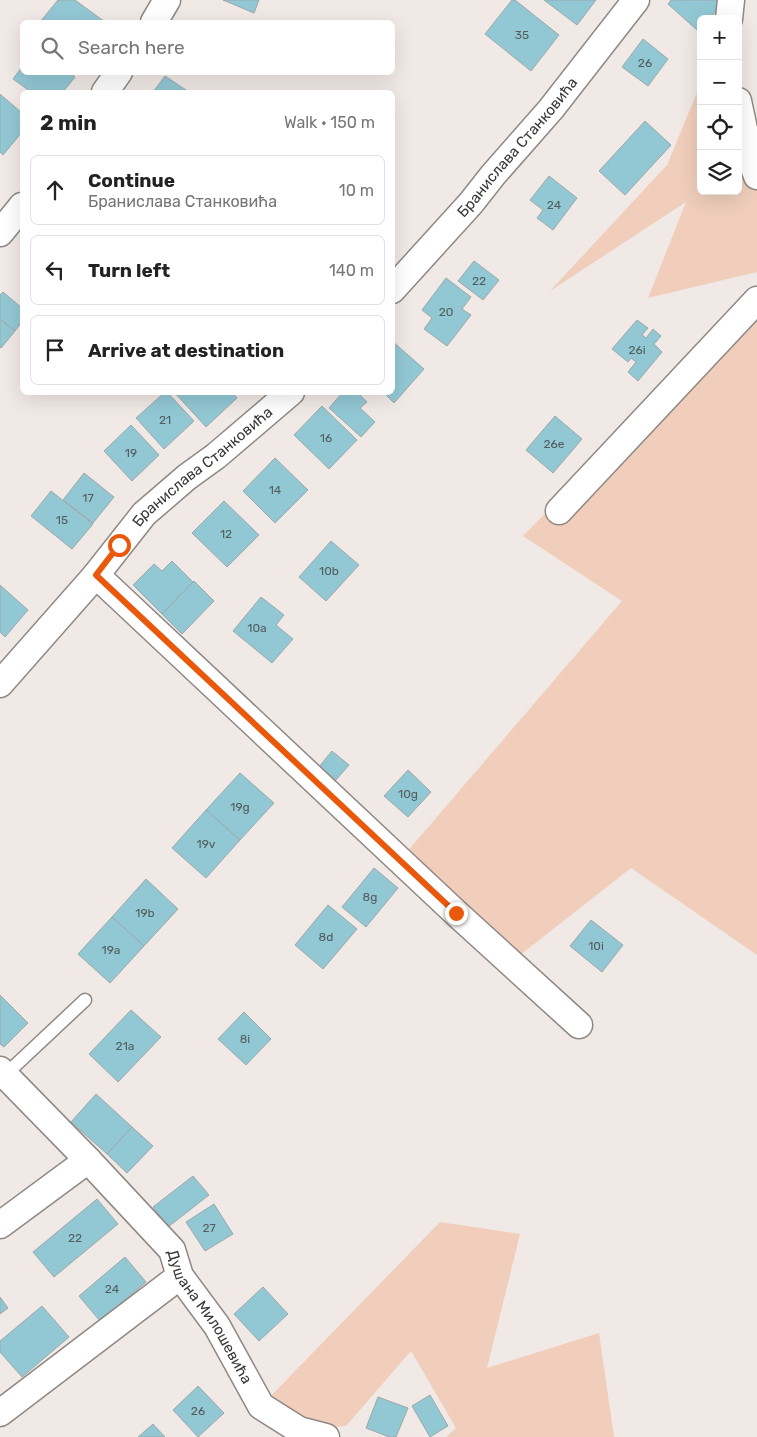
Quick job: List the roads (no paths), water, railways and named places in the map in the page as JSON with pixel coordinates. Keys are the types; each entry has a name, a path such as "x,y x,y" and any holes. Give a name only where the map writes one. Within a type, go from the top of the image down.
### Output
{"street":[{"path":"155,20 168,0"},
{"name":"Бранислава Станковића","path":"395,287 471,204 493,175 551,109 636,0"},
{"path":"729,15 731,0"},
{"path":"106,90 117,75"},
{"path":"739,105 750,157 757,176"},
{"path":"0,234 20,209"},
{"path":"559,510 757,300"},
{"name":"Бранислава Станковића","path":"0,684 96,575 144,514 287,395"},
{"path":"96,575 456,913 579,1025"},
{"name":"Душана Милошевића","path":"2,1073 88,1160 172,1250 180,1276 217,1326 260,1406 299,1430 326,1437"},
{"path":"0,1225 88,1160"},
{"path":"0,1413 180,1276"}],"lane":[{"path":"2,1073 85,1000"}]}
